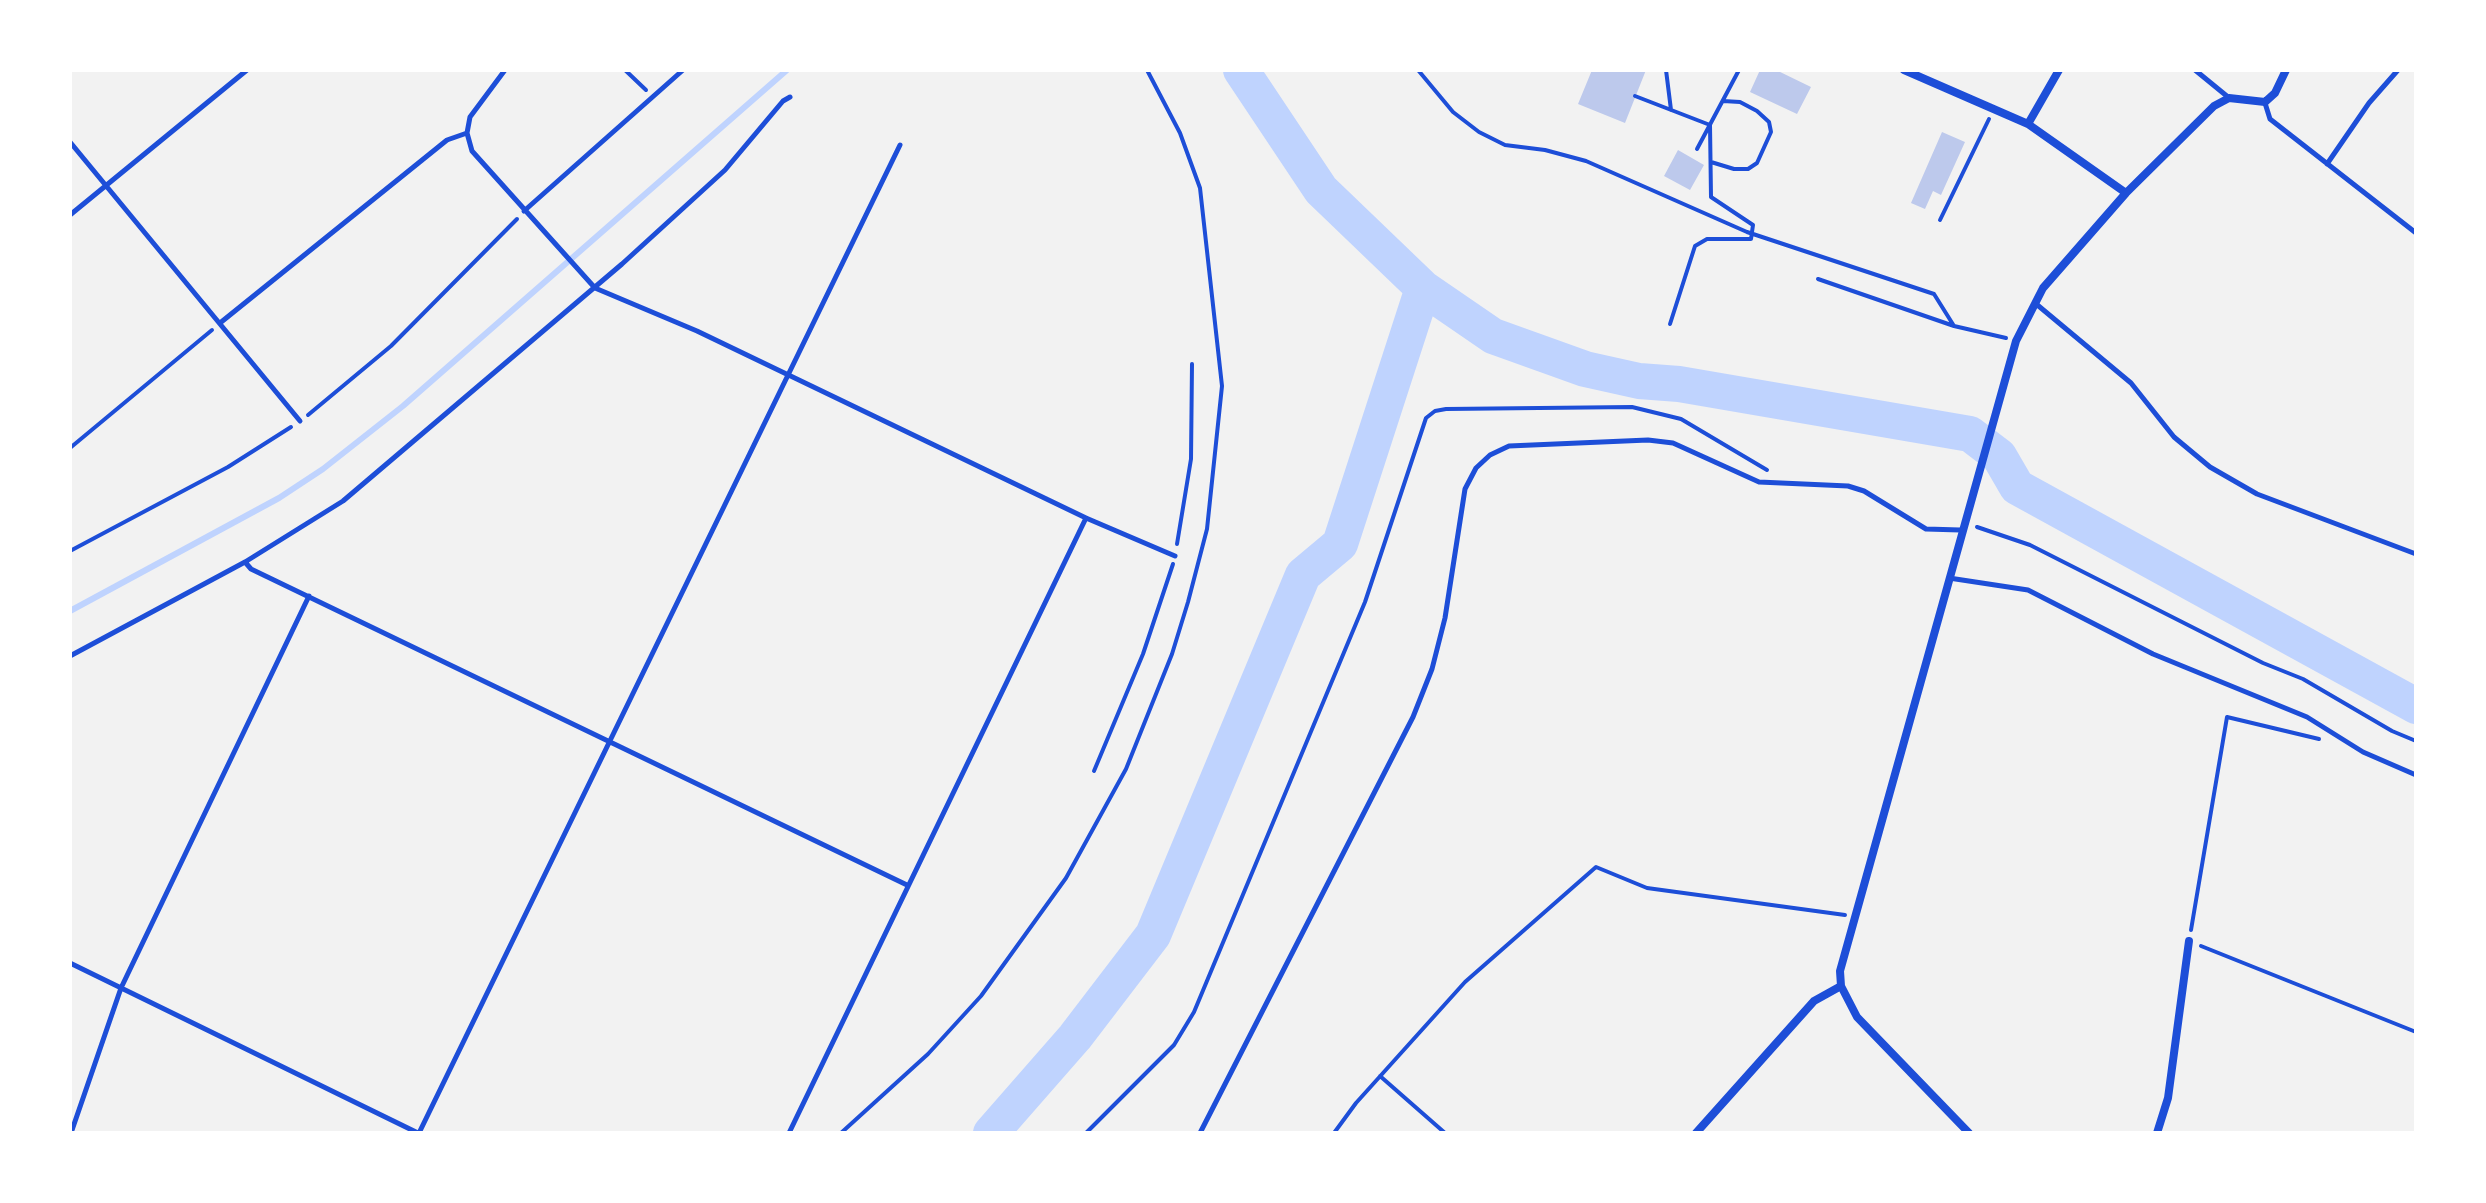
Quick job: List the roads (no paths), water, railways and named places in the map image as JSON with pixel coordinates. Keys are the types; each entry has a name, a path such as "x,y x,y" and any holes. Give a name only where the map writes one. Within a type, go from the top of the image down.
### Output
{"street":[{"path":"1904,70 2028,124 2126,193"},
{"path":"2028,124 2059,70"},
{"path":"1969,1133 1857,1017 1841,986 1840,971 2016,341 2034,302 2126,193 2214,106 2229,98 2265,102 2275,93 2286,70"},
{"path":"2157,1133 2168,1098 2189,941"},
{"path":"1696,1133 1814,1001 1841,986"}],"lane":[{"path":"70,215 247,70"},
{"path":"505,70 476,106 467,133 477,158 595,288 789,375 1086,518 1175,556"},
{"path":"524,211 683,70"},
{"path":"2195,70 2229,98"},
{"path":"2327,164 2369,103 2398,70"},
{"path":"70,656 245,562 343,501 595,288 725,170 783,101 790,97"},
{"path":"2265,102 2270,119 2416,233"},
{"path":"220,323 447,140 467,133"},
{"path":"70,142 300,421"},
{"path":"70,963 419,1133 900,145"},
{"path":"2034,302 2131,383 2174,437 2210,467 2257,494 2416,554"},
{"path":"1200,1133 1413,717 1442,630 1465,489 1476,468 1490,455 1509,446 1648,440 1673,443 1759,482 1848,486 1864,491 1926,529 1962,526"},
{"path":"789,1133 1086,518"},
{"path":"245,562 251,569 907,885"},
{"path":"1949,578 2028,590 2153,654 2307,717 2363,752 2416,775"},
{"path":"71,1133 121,988 309,596"}],"waterway":[{"path":"70,611 279,498 323,469 403,406 787,70"},
{"path":"1241,70 1321,190 1423,288 1493,336 1585,369 1639,381 1679,384 1970,434 1999,456 2017,487 2416,706"},
{"path":"991,1133 1075,1037 1153,935 1303,575 1340,544 1423,288"}]}
